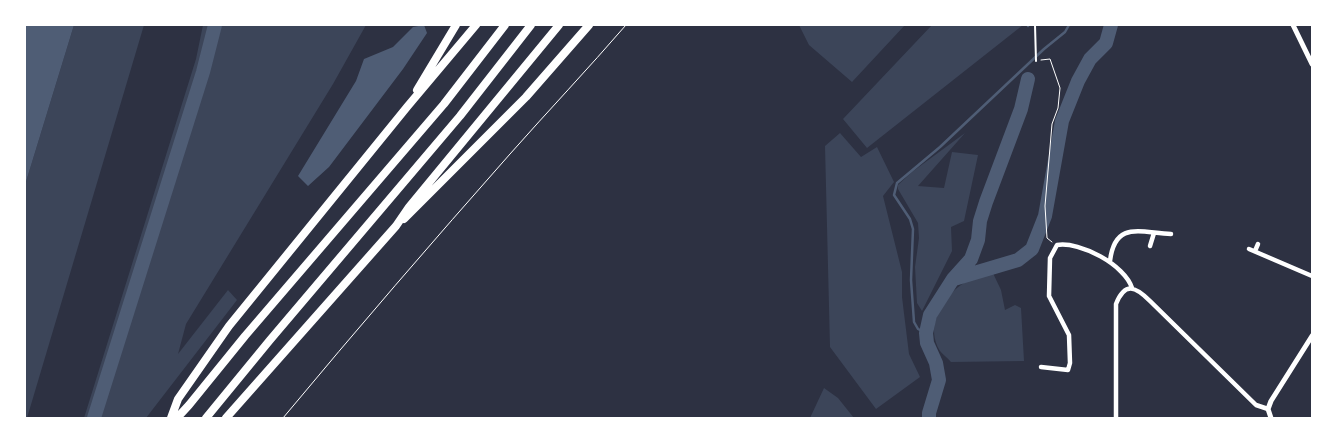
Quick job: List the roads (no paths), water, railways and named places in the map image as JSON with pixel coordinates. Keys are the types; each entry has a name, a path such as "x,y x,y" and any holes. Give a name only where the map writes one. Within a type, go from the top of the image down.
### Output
{"highway":[{"path":"407,107 456,25"},
{"path":"171,418 178,399 229,326 476,25"},
{"path":"177,418 444,104 505,25"},
{"path":"206,418 460,116 531,25"},
{"path":"226,418 396,226 409,207 559,25"},
{"path":"396,226 413,212 526,97 589,25"}],"street":[{"path":"1293,25 1310,56 1312,64"},
{"path":"1110,261 1114,242 1130,231 1171,234"},
{"path":"1150,246 1154,233"},
{"path":"1255,251 1258,244"},
{"path":"1041,367 1068,370 1070,362 1069,335 1049,296 1050,258 1057,245 1070,245 1110,261 1128,278 1132,288"},
{"path":"1249,249 1312,276"},
{"path":"1116,418 1116,304 1119,296 1127,289 1132,288 1139,290 1145,295 1256,404 1268,409"},
{"path":"1271,418 1268,409 1270,402 1312,336"}],"lane":[{"path":"1035,25 1036,61"}],"waterway":[{"path":"94,418 203,72 215,25"},
{"path":"926,333 918,329 914,322 911,280 913,229 910,219 894,195 897,183 940,147 1044,49 1065,32 1069,25"},
{"path":"954,279 1018,260 1032,249 1045,216 1062,121 1078,81 1090,59 1106,43 1111,25"},
{"path":"929,418 939,380 936,363 927,343 926,333 930,315 953,279 971,259 978,240 980,221 986,202 1021,109 1028,79"}]}
